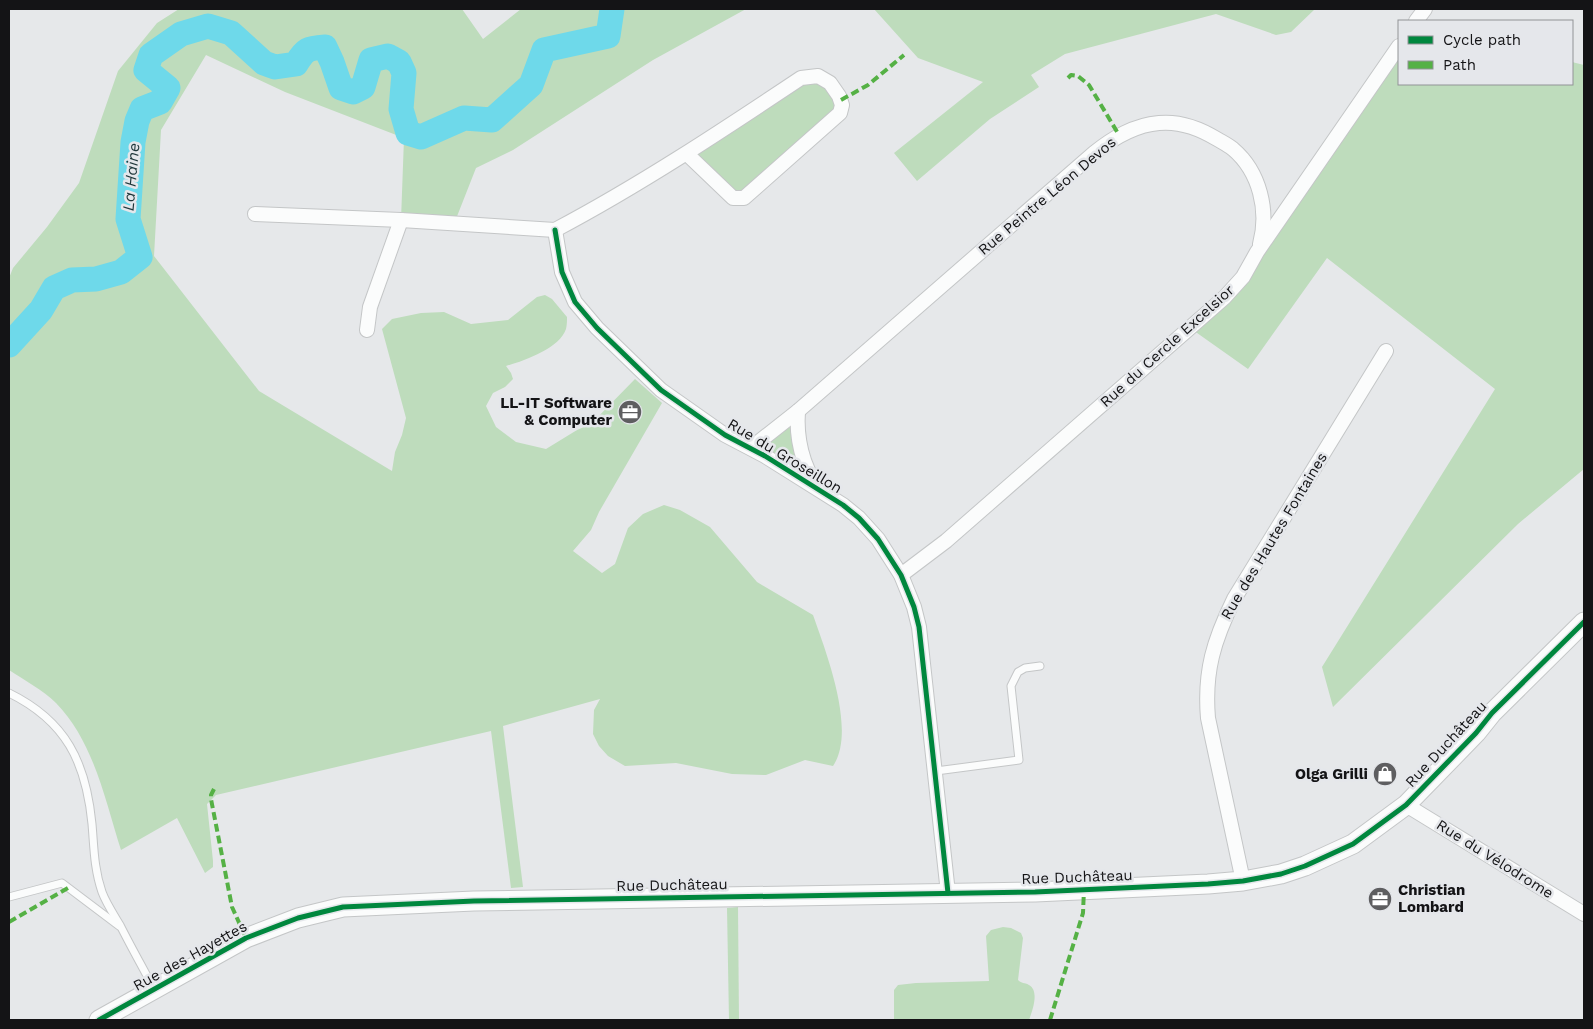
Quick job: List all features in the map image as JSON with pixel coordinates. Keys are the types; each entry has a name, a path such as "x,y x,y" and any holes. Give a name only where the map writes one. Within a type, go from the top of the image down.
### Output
{"street":[{"path":"1417,20 1425,9"},
{"name":"Rue du Cercle Excelsior","path":"901,576 946,541 1224,298 1242,277 1398,47"},
{"path":"255,214 401,220 554,230 603,205 687,154 801,78 818,76 830,83 840,96 842,105 840,113 744,198 733,198 687,154"},
{"name":"Rue Peintre Léon Devos","path":"751,448 798,411 1094,153 1119,135 1133,129 1159,123 1191,126 1207,133 1233,149 1244,160 1260,190 1263,208 1263,233 1258,252"},
{"path":"367,330 370,307 401,220"},
{"name":"Rue du Groseillon","path":"554,230 562,272 575,302 597,328 661,390 725,435 751,448 844,505 872,532 888,553 901,576 914,607 919,627 948,893"},
{"name":"Rue des Hautes Fontaines","path":"1243,881 1208,718 1209,664 1216,638 1234,599 1386,351"},
{"path":"798,411 798,434 807,471 822,492"},
{"name":"Rue Duchâteau","path":"474,901 1035,892 1243,881 1281,874 1346,848 1406,805 1476,733 1492,713 1584,622"},
{"name":"Rue du Vélodrome","path":"1406,805 1584,914"},
{"name":"Rue des Hayettes","path":"99,1020 246,938 275,926 343,907 474,901"}],"lane":[{"path":"936,771 1019,760 1010,692 1011,686 1018,672 1025,668 1040,666"},
{"path":"9,693 48,718 57,727 74,752 82,770 87,793 97,876 103,894 154,990"},
{"path":"9,897 55,883 62,883 121,928"}],"green space":[{"path":"179,9 462,9 483,39 521,9 746,9 653,60 513,150 476,168 454,224 401,220 404,138 285,92 206,55 161,130 154,256 259,391 392,471 395,452 406,418 382,329 392,319 421,313 444,312 471,324 508,320 537,297 545,295 552,299 567,317 566,329 557,342 549,348 522,361 506,366 513,379 505,387 493,393 486,406 496,427 516,442 546,449 577,430 591,424 635,379 662,403 599,512 591,530 573,551 602,573 615,564 628,528 643,514 664,505 680,510 710,527 757,582 813,615 837,691 841,713 842,733 840,751 833,766 805,760 766,775 732,774 676,763 625,766 608,756 599,746 593,734 594,710 600,699 503,726 523,887 511,888 491,731 216,795 207,804 213,867 205,873 177,818 121,850 97,772 80,735 69,718 51,698 9,670 9,278 13,268 47,227 79,183 118,71 157,23"},
{"path":"874,9 1315,9 1291,32 1276,35 1216,14 1065,54 1031,75 1039,87 990,119 917,181 894,153 983,82 918,58"},
{"path":"1398,47 1398,85 1573,85 1573,62 1584,65 1584,469 1518,524 1333,707 1322,667 1495,389 1327,258 1248,369 1190,328 1224,298"},
{"path":"818,76 842,105 744,198 687,154 801,78"},
{"path":"791,427 805,464 801,474 763,451 764,445"},
{"path":"738,907 739,1020 729,1020 727,908"},
{"path":"1003,927 1011,928 1021,933 1023,938 1018,980 1029,985 1034,992 1035,997 1029,1020 894,1020 894,990 898,985 989,981 986,936 991,930"}],"waterway":[{"name":"La Haine","path":"9,345 41,310 54,288 72,280 96,279 121,272 140,257 128,219 133,142 137,121 142,109 160,102 168,88 146,70 151,55 181,34 208,26 231,33 264,63 275,67 296,64 308,50 325,47 341,88 353,92 363,87 371,60 388,56 399,62 404,73 401,109 408,133 421,137 464,118 492,120 531,85 544,50 608,36 612,9"}],"marked path":[{"path":"841,100 868,85 904,55"},
{"path":"1068,78 1071,75 1078,76 1089,85 1119,135"},
{"path":"214,789 211,799 232,907 246,938"},
{"path":"9,922 68,888"},
{"path":"1050,1020 1083,913 1084,889"}],"cycle path":[{"path":"555,230 562,272 575,302 597,328 661,390 725,435 765,456 843,505 859,518 878,539 901,575 914,607 919,627 948,893"},
{"path":"99,1020 246,938 298,918 343,907 474,901 1035,892 1208,884 1243,881 1281,874 1305,866 1353,844 1406,805 1476,733 1492,713 1584,622"}],"place":[{"name":"LL-IT Software & Computer","path":"630,412"},
{"name":"Olga Grilli","path":"1385,774"},
{"name":"Christian Lombard","path":"1380,899"}]}
